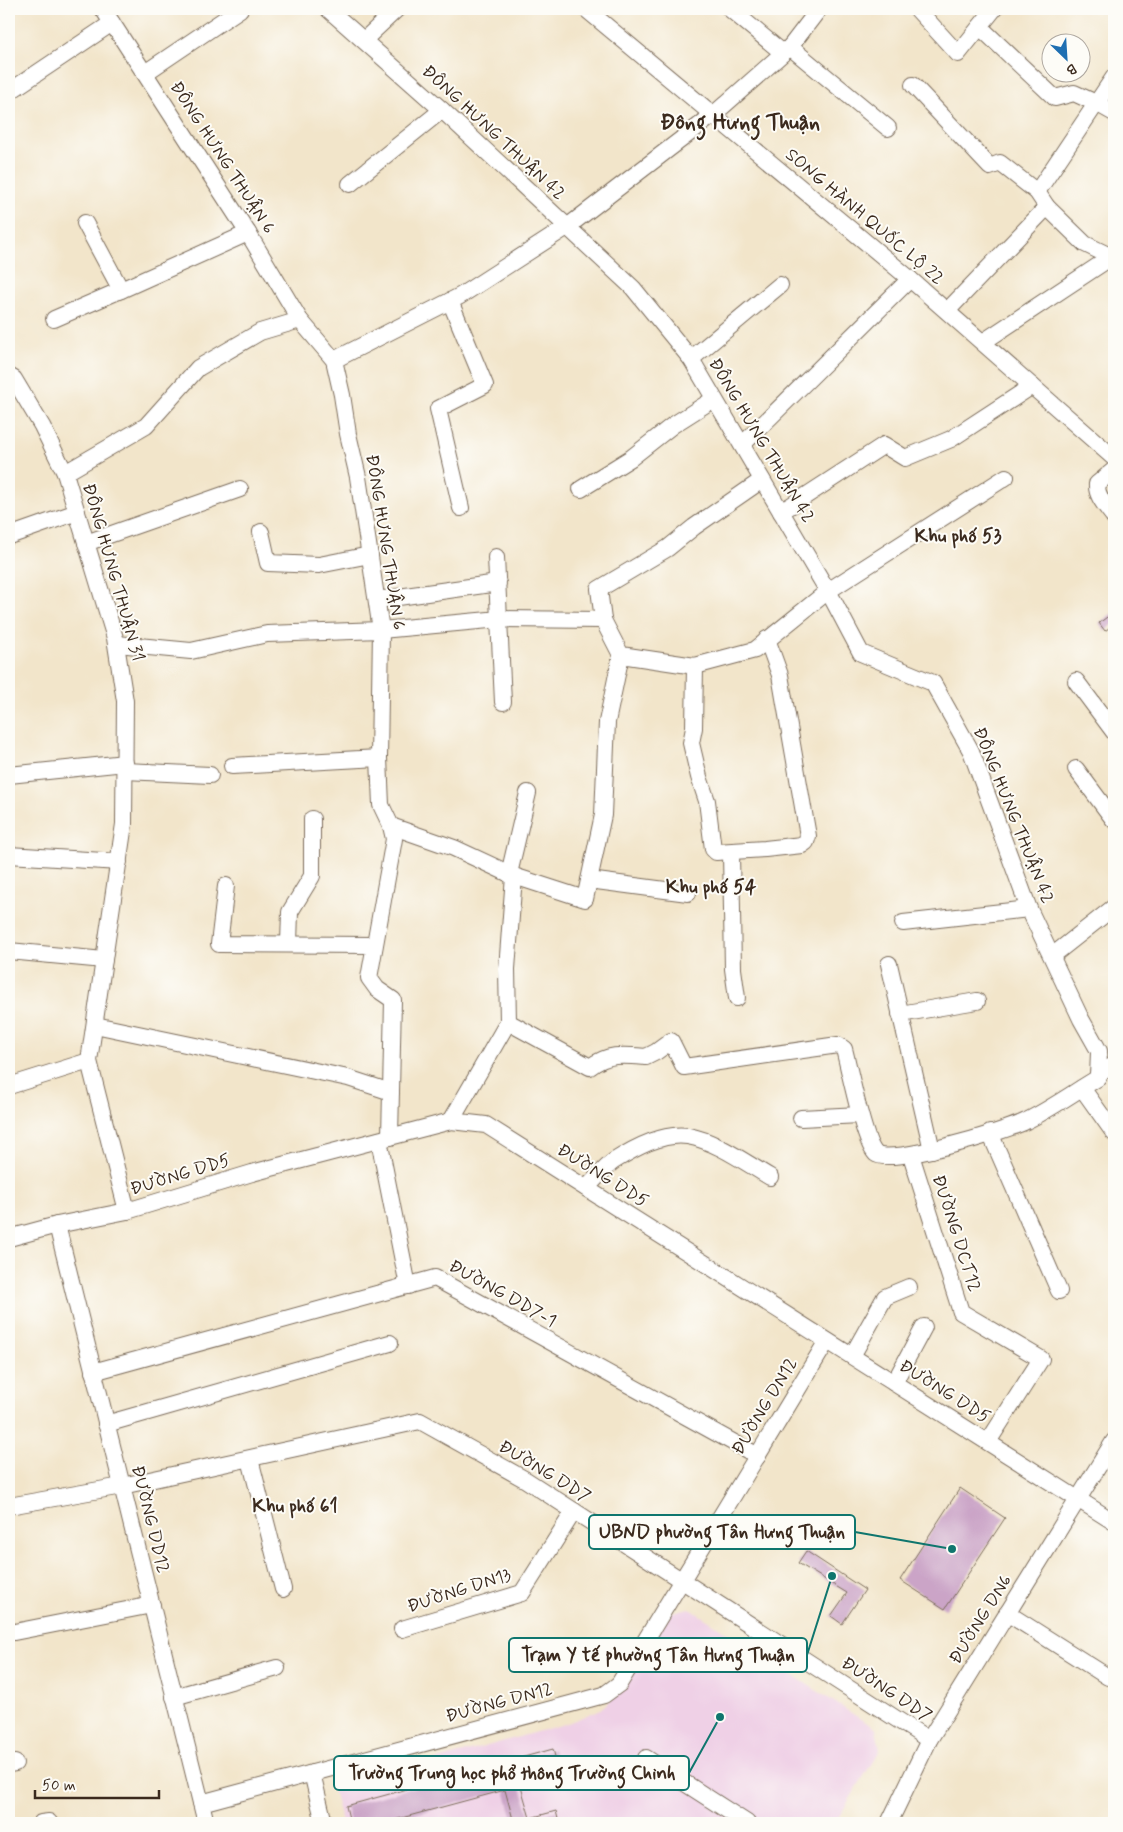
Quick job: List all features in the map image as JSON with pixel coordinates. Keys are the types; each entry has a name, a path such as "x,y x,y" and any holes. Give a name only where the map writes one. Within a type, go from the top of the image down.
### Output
{"street":[{"name":"ĐÔNG HƯNG THUẬN 6","path":"102,9 248,233 300,320 334,360 358,477 382,630 379,758 380,805 391,826 393,844 373,946 369,978 377,989 393,1000 391,1092 385,1139 408,1286"},
{"path":"145,73 240,9"},
{"name":"ĐÔNG HƯNG THUẬN 42","path":"328,9 442,110 633,288 691,359 828,591 861,653 933,683 971,751 1029,909 1081,1019 1099,1052 1098,1074"},
{"path":"364,40 397,9"},
{"name":"SONG HÀNH QUỐC LỘ 22","path":"586,9 910,279 1114,458"},
{"path":"730,9 787,50 888,128"},
{"path":"334,360 450,301 567,227 713,115 787,50 819,9"},
{"path":"917,9 958,54 994,9"},
{"path":"9,92 112,23"},
{"path":"980,27 1055,98 1074,94 1114,113"},
{"path":"1037,192 1098,104 1114,77"},
{"path":"913,85 990,167 1000,163 1037,192 1047,207 1085,244 1112,258 983,342"},
{"path":"350,184 442,110"},
{"path":"947,311 1047,207"},
{"path":"85,223 121,290"},
{"path":"54,319 248,233"},
{"path":"742,445 910,279"},
{"path":"691,359 780,284"},
{"path":"450,301 485,385 438,408 461,508"},
{"path":"66,474 146,426 198,368 260,332 300,320"},
{"name":"ĐÔNG HƯNG THUẬN 31","path":"9,376 14,379 42,426 66,474 117,644 125,701 124,824 89,1062"},
{"path":"781,512 884,445 905,458 951,439 1032,386"},
{"path":"581,489 631,458 673,424 714,399"},
{"path":"1114,470 1097,484 1096,490 1114,517"},
{"path":"621,655 695,666 755,650 828,591 1006,477"},
{"path":"391,826 454,848 512,875 585,899 603,815 607,722 621,655 604,620 599,589 668,548 694,527 762,480"},
{"path":"86,543 240,489"},
{"path":"9,536 77,512"},
{"path":"261,532 268,562 319,566 370,555"},
{"path":"496,557 503,702"},
{"path":"377,600 498,583"},
{"path":"117,644 191,651 267,634 382,630 500,619 604,620"},
{"path":"695,666 692,747 707,801 713,849 716,852 731,852 802,845 806,842 808,836 780,675 767,639"},
{"path":"1076,682 1114,732"},
{"path":"232,766 379,758"},
{"path":"9,775 125,767 210,775"},
{"path":"1076,769 1114,820"},
{"path":"451,1121 508,1022 507,968 512,875 528,793"},
{"path":"289,943 290,912 312,876 312,819"},
{"path":"731,852 733,969 737,998"},
{"path":"9,855 119,862"},
{"path":"589,880 688,893"},
{"path":"226,886 219,944 289,943 373,946"},
{"path":"1052,956 1114,907"},
{"path":"903,923 1029,909"},
{"path":"9,951 104,960"},
{"path":"889,964 932,1150"},
{"path":"900,1014 977,1001"},
{"path":"508,1022 590,1067 601,1059 610,1056 646,1057 671,1041 684,1067 838,1045 844,1049 860,1115 872,1150 877,1155 885,1158 932,1150 1025,1122 1098,1078 1098,1074 1114,1065"},
{"path":"95,1024 348,1078 391,1092"},
{"path":"9,1086 89,1062 127,1211"},
{"path":"1082,1088 1114,1133"},
{"path":"801,1118 860,1115"},
{"name":"ĐƯỜNG DD5","path":"9,1238 57,1225 127,1211 252,1173 451,1121 486,1125 1114,1522"},
{"path":"990,1133 1059,1292"},
{"path":"586,1188 613,1162 654,1139 670,1135 688,1136 718,1147 770,1177"},
{"name":"ĐƯỜNG DCT12","path":"911,1155 961,1312 1041,1359 988,1442"},
{"name":"ĐƯỜNG DD12","path":"57,1225 206,1823"},
{"name":"ĐƯỜNG DD7-1","path":"93,1372 435,1278 758,1456"},
{"path":"852,1356 885,1297 909,1287"},
{"path":"894,1383 924,1327"},
{"name":"ĐƯỜNG DN12","path":"201,1803 604,1695 619,1684 827,1340"},
{"path":"106,1424 390,1343"},
{"name":"ĐƯỜNG DD7","path":"9,1506 122,1486 420,1421 526,1480 929,1740"},
{"name":"ĐƯỜNG DN6","path":"889,1823 929,1740 1114,1441"},
{"path":"250,1459 283,1589"},
{"name":"ĐƯỜNG DN13","path":"402,1630 522,1593 574,1511"},
{"path":"9,1634 152,1605"},
{"path":"1008,1613 1108,1677"},
{"path":"174,1697 277,1668"},
{"path":"646,1758 747,1823"},
{"path":"312,1773 324,1823"}],"shaded area":[{"path":"689,1608 876,1729 880,1750 835,1823 342,1823 333,1790 568,1723 599,1710 615,1697 669,1613"}],"building":[{"path":"1114,612 1114,624 1105,631 1099,623"},
{"path":"960,1488 1005,1518 945,1609 900,1580"},
{"path":"806,1551 865,1590 842,1624 831,1616 847,1593 798,1563"},
{"path":"553,1749 560,1776 521,1787 530,1818 556,1811 559,1823 514,1823 505,1790 383,1823 350,1823 346,1806"}],"place":[{"name":"UBND phường Tân Hưng Thuận","path":"952,1549"},
{"name":"Trạm Y tế phường Tân Hưng Thuận","path":"832,1576"},
{"name":"Trường Trung học phổ thông Trường Chinh","path":"720,1717"}],"district":[{"name":"Đông Hưng Thuận","path":"740,121"},
{"name":"Khu phố 53","path":"958,535"},
{"name":"Khu phố 54","path":"711,886"},
{"name":"Khu phố 61","path":"295,1505"}]}
